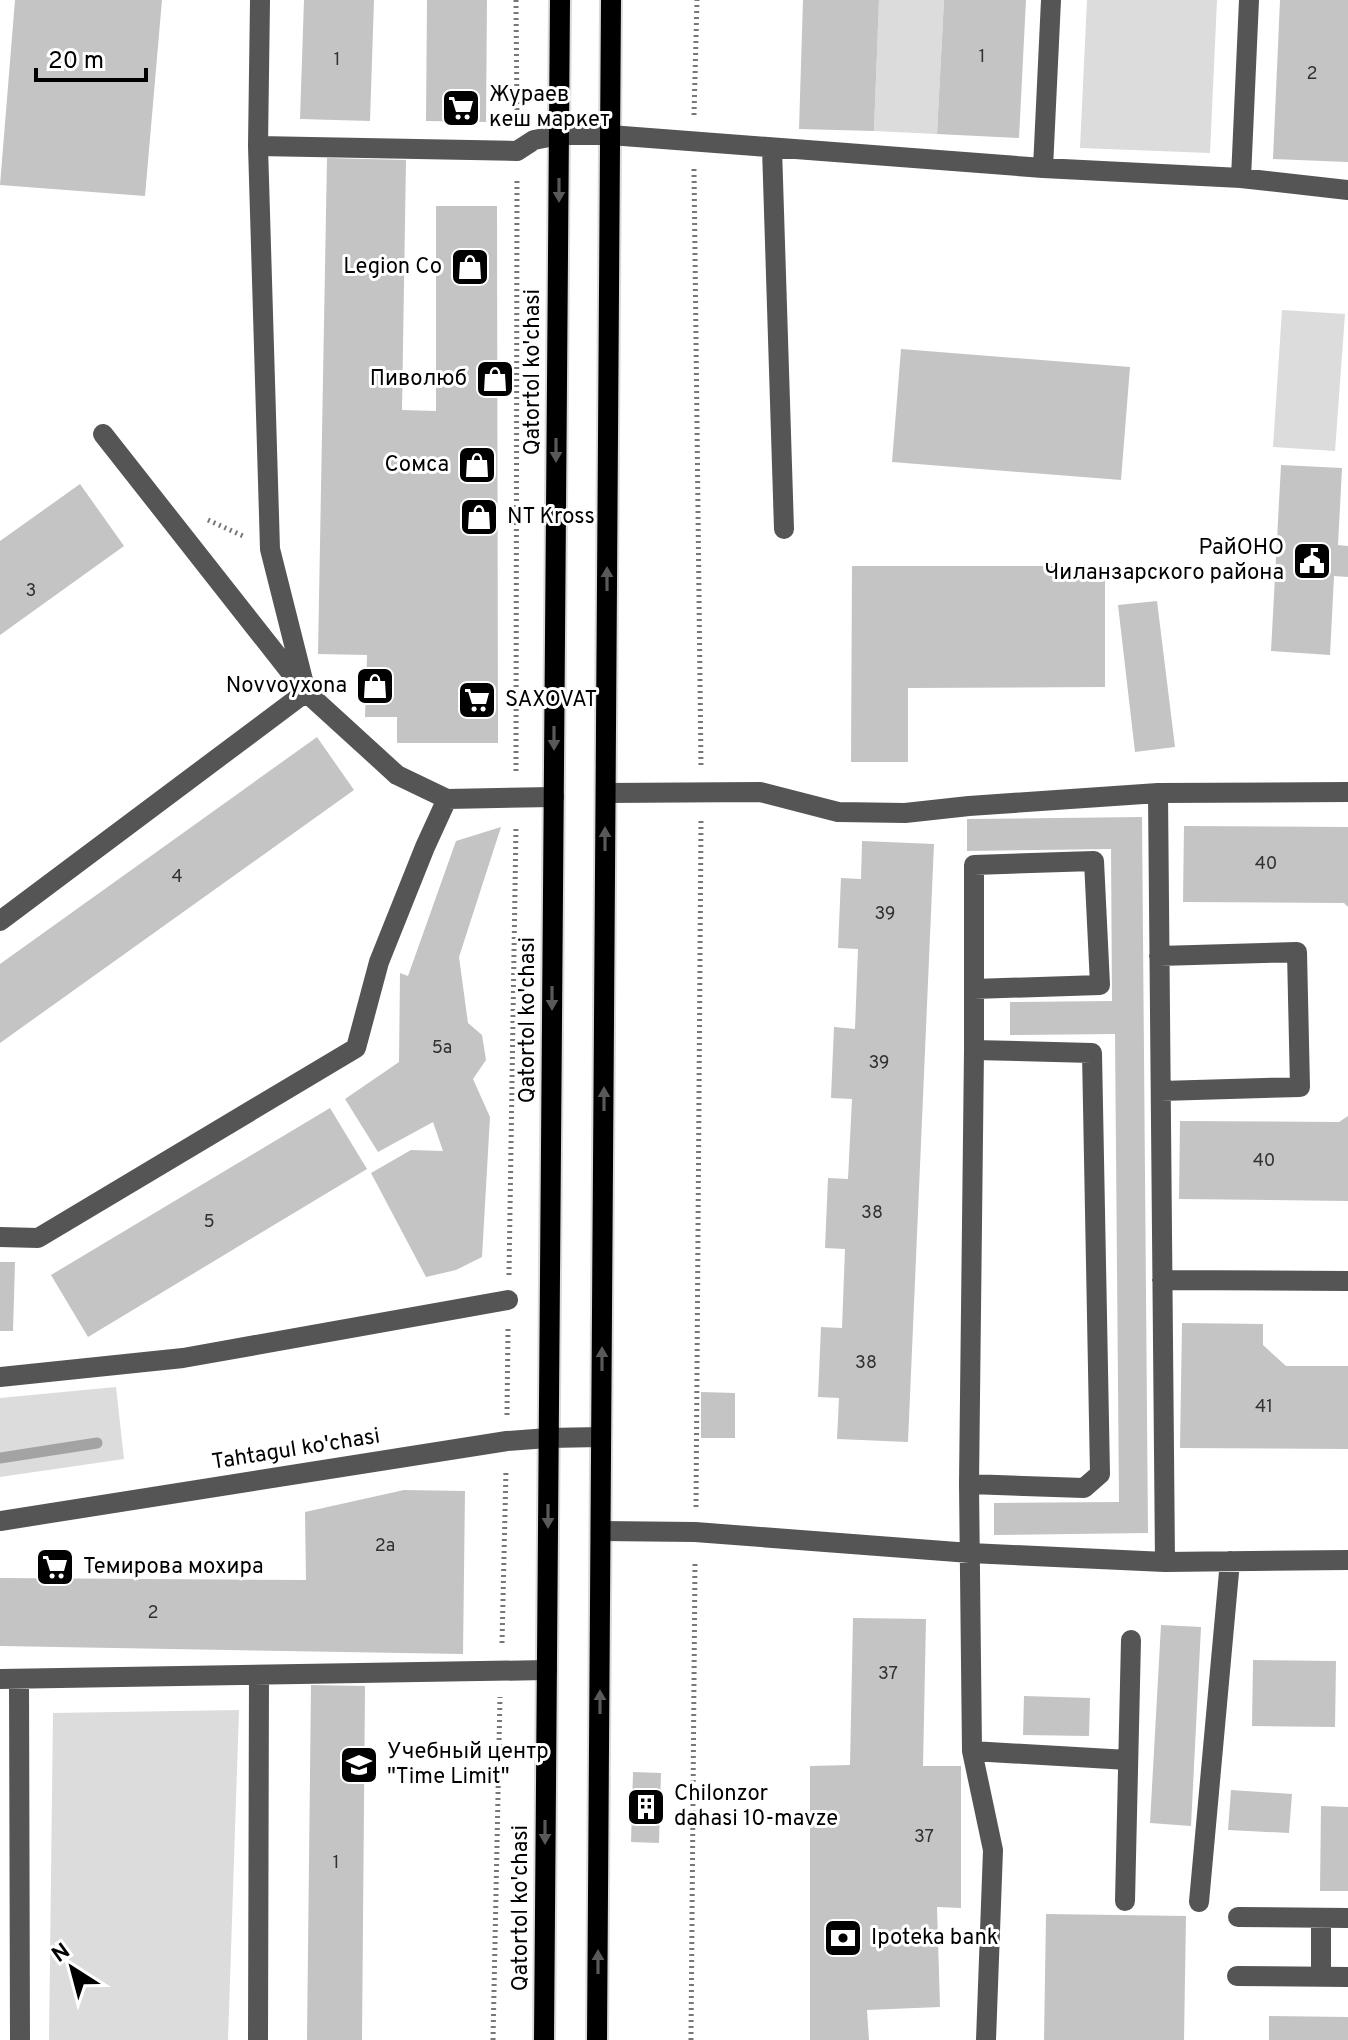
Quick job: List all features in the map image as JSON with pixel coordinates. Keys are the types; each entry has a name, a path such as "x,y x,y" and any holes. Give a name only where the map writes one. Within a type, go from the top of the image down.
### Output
{"main road":[{"name":"Qatortol ko'chasi","path":"544,2040 560,0"},
{"path":"597,2040 611,0"}],"street":[{"path":"260,0 258,146 270,549 306,692"},
{"path":"1043,168 1051,0"},
{"path":"1241,178 1249,0"},
{"path":"258,146 517,151 534,140 559,135 610,135 1043,168 1241,178 1348,190"},
{"path":"772,148 784,529"},
{"path":"103,434 306,692 397,775 447,799 554,797"},
{"path":"0,921 306,692"},
{"path":"606,793 760,792 838,812 905,813 1158,793 1348,792"},
{"path":"1158,793 1165,1562"},
{"path":"0,1237 38,1238 356,1048 379,962 447,799"},
{"path":"974,989 1100,985 1094,861 974,865 969,1484 972,1751 993,1850 986,2040"},
{"path":"1159,956 1297,952 1300,1087 1161,1091"},
{"path":"969,1484 1084,1488 1100,1474 1092,1053 974,1050"},
{"path":"1162,1280 1348,1281"},
{"path":"0,1377 183,1358 508,1300"},
{"name":"Tahtagul ko'chasi","path":"0,1521 507,1441 601,1437"},
{"path":"601,1531 695,1532 970,1553 1165,1562 1348,1560"},
{"path":"1199,1902 1230,1561"},
{"path":"1125,1901 1131,1640"},
{"path":"20,2040 10,1680 547,1670"},
{"path":"258,2040 259,1676"},
{"path":"972,1751 1128,1760"},
{"path":"1238,1917 1348,1918"},
{"path":"1321,1918 1321,1977"},
{"path":"1237,1976 1348,1977"}],"path":[{"path":"508,1300 517,798 516,0"},
{"path":"691,2040 701,792 694,143 697,0"}],"shaded area":[{"path":"879,0 944,0 937,134 874,131"},
{"path":"1087,0 1217,0 1210,153 1080,148"},
{"path":"1282,310 1345,314 1335,451 1273,447"},
{"path":"116,1387 124,1459 0,1477 0,1398"},
{"path":"239,1710 228,2040 49,2040 53,1713"}],"building":[{"path":"15,0 162,0 145,196 0,185"},
{"path":"304,0 374,0 370,121 300,119"},
{"path":"427,0 487,0 486,122 426,121"},
{"path":"803,0 879,0 874,131 799,129"},
{"path":"944,0 1026,0 1019,138 937,134"},
{"path":"1280,0 1348,0 1348,162 1273,159"},
{"path":"327,158 406,160 402,410 436,411 436,206 497,206 498,743 397,743 397,717 365,717 367,655 318,654"},
{"path":"901,349 1130,367 1121,480 892,462"},
{"name":"РайОНО Чиланзарского района","path":"1281,465 1342,468 1338,545 1348,546 1348,577 1334,576 1330,655 1271,651"},
{"path":"80,484 124,546 0,635 0,541"},
{"path":"852,566 1105,566 1105,687 908,688 908,762 851,762"},
{"path":"1157,601 1175,747 1135,752 1118,605"},
{"path":"317,737 354,790 0,1043 0,964"},
{"path":"1142,817 1148,1533 994,1535 994,1503 1119,1502 1115,1034 1010,1035 1010,1002 1112,1001 1111,849 967,851 967,819"},
{"path":"1184,826 1348,827 1348,907 1344,903 1183,902"},
{"path":"501,827 459,957 468,1023 482,1035 486,1060 473,1079 490,1117 482,1257 456,1270 426,1277 371,1173 411,1150 443,1151 433,1122 378,1152 345,1099 399,1062 400,973 408,976 456,841"},
{"path":"862,841 934,844 908,1442 837,1439 839,1398 818,1397 821,1327 842,1328 845,1249 825,1248 828,1178 848,1179 852,1099 831,1098 834,1027 855,1029 858,949 838,948 841,878 861,879"},
{"path":"330,1108 367,1169 88,1337 51,1275"},
{"path":"1348,1116 1348,1201 1179,1199 1180,1121 1339,1122"},
{"path":"0,1262 15,1262 13,1331 0,1331"},
{"path":"1182,1323 1263,1324 1263,1345 1286,1366 1348,1366 1348,1449 1180,1448"},
{"path":"701,1392 735,1393 735,1438 701,1438"},
{"path":"404,1490 465,1491 463,1654 0,1646 0,1578 306,1580 305,1512"},
{"path":"853,1618 926,1619 923,1766 961,1766 961,1908 937,1907 940,2007 867,2010 869,2040 810,2040 810,1766 850,1765"},
{"path":"1161,1625 1201,1627 1191,1826 1150,1823"},
{"path":"1253,1660 1336,1661 1335,1727 1252,1726"},
{"path":"311,1685 365,1686 362,2040 307,2040"},
{"path":"1024,1696 1090,1698 1089,1736 1023,1735"},
{"name":"Chilonzor dahasi 10-mavze","path":"633,1772 661,1773 659,1843 631,1842"},
{"path":"1231,1790 1292,1794 1289,1833 1228,1830"},
{"path":"1321,1806 1348,1807 1348,1891 1320,1891"},
{"path":"1046,1914 1186,1916 1184,2040 1044,2040"},
{"path":"1269,2016 1348,2017 1348,2040 1269,2040"}],"waterway":[{"path":"0,1458 97,1443"}],"place":[{"name":"Жураев кеш маркет","path":"461,108"},
{"name":"Legion Co","path":"470,267"},
{"name":"Пиволюб","path":"495,379"},
{"name":"Сомса","path":"477,465"},
{"name":"NT Kross","path":"479,517"},
{"name":"РайОНО Чиланзарского района","path":"1312,561"},
{"name":"Novvoyxona","path":"375,686"},
{"name":"SAXOVAT","path":"477,700"},
{"name":"Темирова мохира","path":"55,1567"},
{"name":"Учебный центр \"Time Limit\"","path":"359,1765"},
{"name":"Chilonzor dahasi 10-mavze","path":"646,1807"},
{"name":"Ipoteka bank","path":"843,1938"}]}
